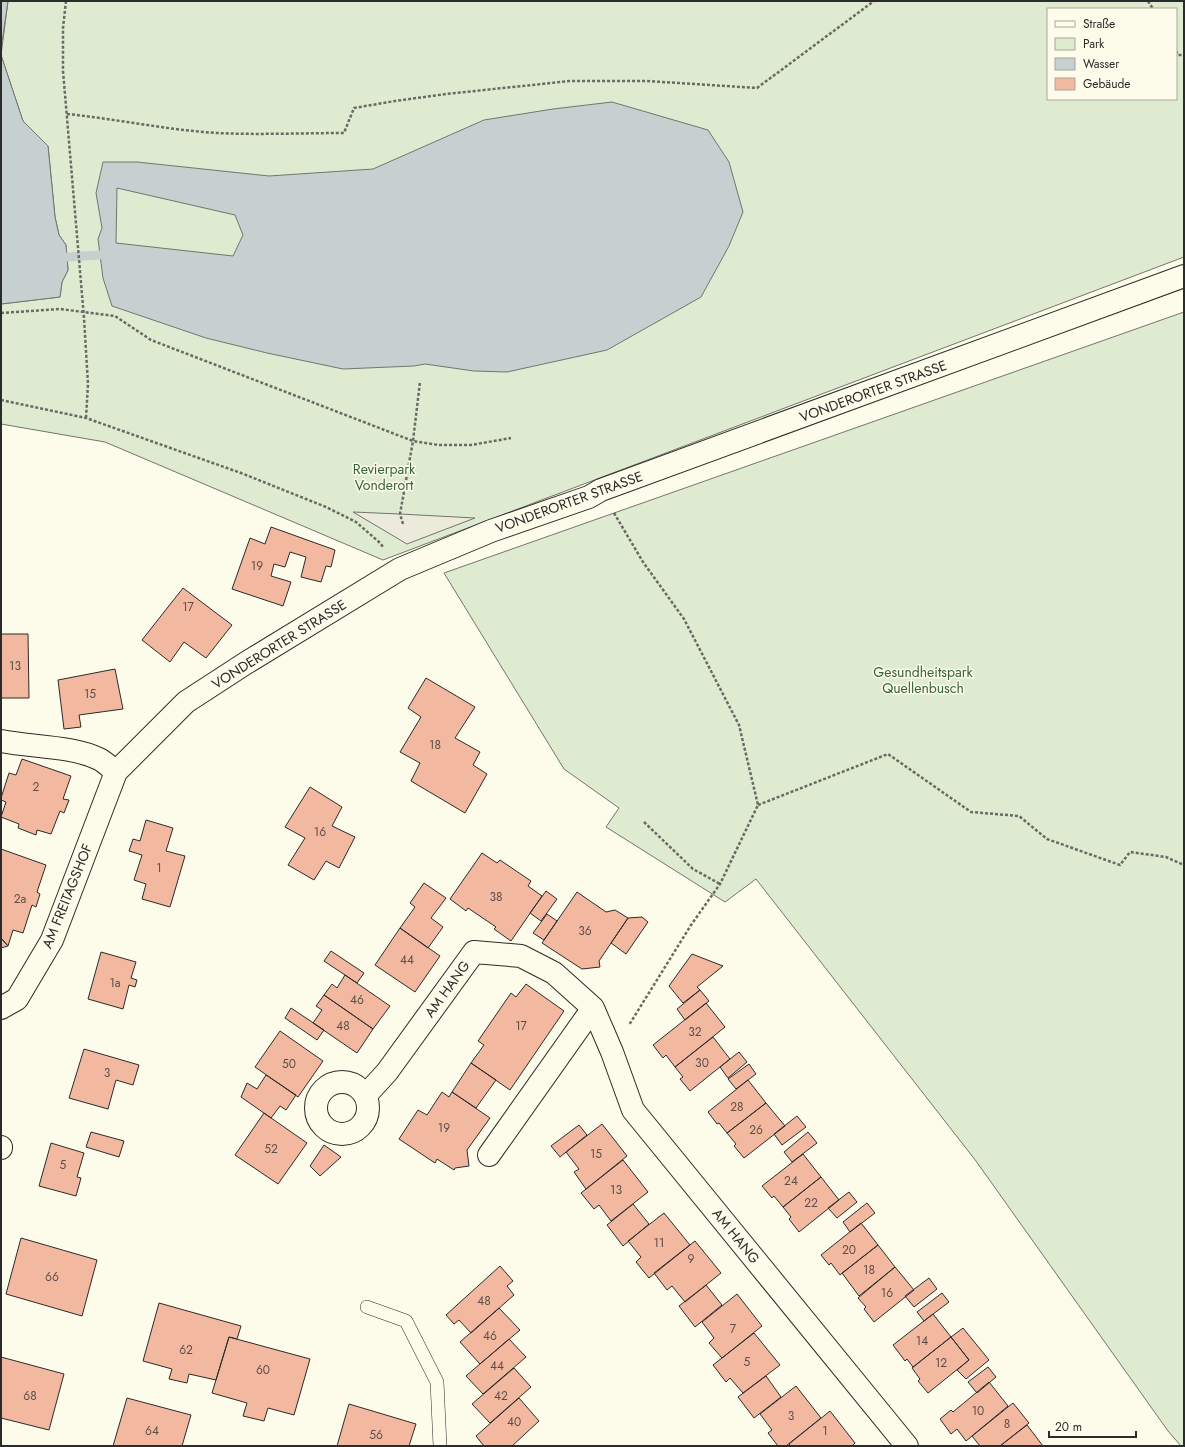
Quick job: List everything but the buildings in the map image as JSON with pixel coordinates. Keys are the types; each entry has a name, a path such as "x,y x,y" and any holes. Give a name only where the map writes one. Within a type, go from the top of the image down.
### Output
{"street":[{"name":"VONDERORTER STRASSE","path":"116,772 186,702 246,663 400,568 491,531 589,497 601,490 1184,276"},
{"path":"1,741 80,752 100,759 116,772"},
{"name":"AM FREITAGSHOF","path":"1,1008 17,999 52,940 116,772"},
{"name":"AM HANG","path":"366,1095 386,1072 474,952 521,956 554,972 593,1008 612,1052 633,1110 907,1446"},
{"path":"489,1155 593,1008"}],"lane":[{"path":"367,1307 406,1321 437,1382 440,1446"}],"path":[{"path":"66,1 63,28 62,71 84,312 88,384 86,418"},
{"path":"67,114 174,129 216,132 259,134 344,133 354,108 453,93 570,81 647,81 757,88 874,1"},
{"path":"1,313 60,309 115,316 151,340 413,441 438,446 471,445 511,438"},
{"path":"404,524 400,514 413,441 420,382"},
{"path":"1,400 86,418 241,473 326,507 356,522 379,542 400,568"},
{"path":"601,490 643,562 684,619 739,725 758,806 720,884 691,926 612,1052"},
{"path":"758,806 888,754 971,812 1019,816 1047,839 1120,865 1130,852 1166,857 1184,865"},
{"path":"644,822 693,869 720,884"}],"green space":[{"name":"Revierpark Vonderort","path":"8,1 1184,1 1184,257 383,560 105,442 1,424 1,304 60,297 62,282 68,270 66,245 59,235 55,217 48,146 23,121 1,55"},
{"name":"Gesundheitspark Quellenbusch","path":"1184,312 1184,1446 1181,1446 1168,1431 976,1161 756,879 725,902 606,827 619,808 564,769 444,573"}],"shaded area":[{"path":"353,512 400,514 475,518 407,544"}],"water":[{"path":"1,1 8,1 1,49"},
{"path":"1,55 23,121 48,146 55,217 59,235 66,245 67,257 68,270 62,282 60,297 1,304"},
{"path":"612,102 708,130 729,162 743,212 729,246 701,297 607,350 507,372 474,371 425,364 414,366 343,369 206,338 112,306 103,278 98,239 102,228 96,193 103,162 137,162 269,176 373,169 484,120 553,109","holes":["117,188 235,215 243,235 233,256 116,243"]}],"waterway":[{"path":"67,257 100,255"}]}
